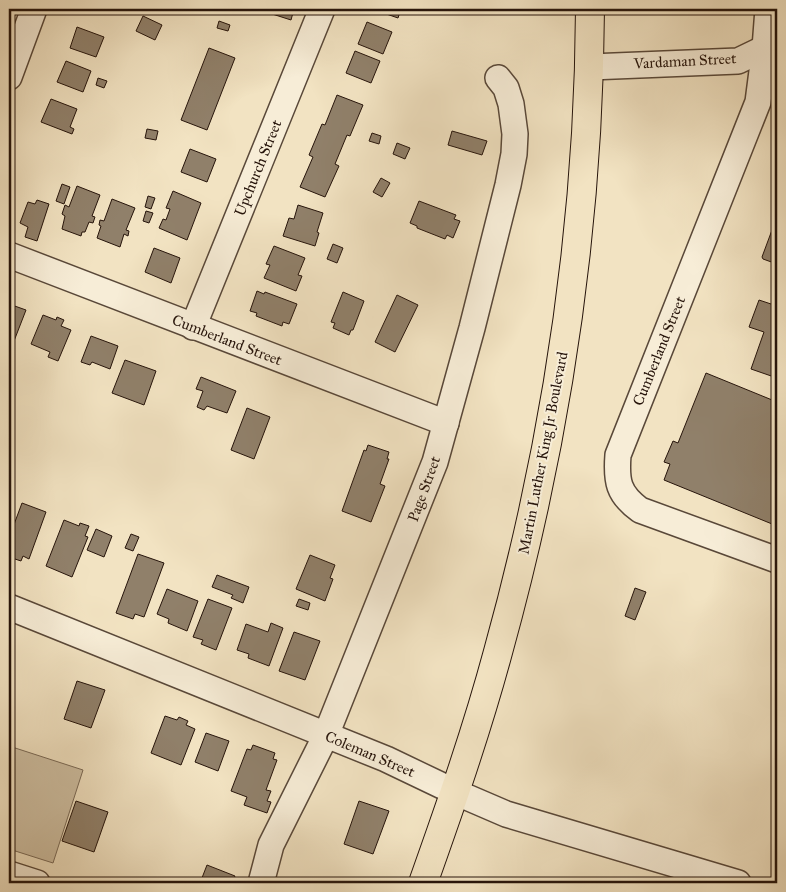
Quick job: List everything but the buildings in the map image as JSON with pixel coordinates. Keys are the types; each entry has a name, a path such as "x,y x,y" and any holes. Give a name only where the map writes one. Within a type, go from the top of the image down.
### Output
{"main road":[{"name":"Martin Luther King Jr Boulevard","path":"423,883 455,792 502,638 536,497 551,424 569,313 579,218 590,66 590,9"}],"street":[{"path":"9,77 34,9"},
{"name":"Upchurch Street","path":"193,327 322,9"},
{"name":"Cumberland Street","path":"768,9 771,48 758,102 618,455 617,472 620,488 629,502 640,510 777,560"},
{"name":"Vardaman Street","path":"590,66 738,61 771,48"},
{"name":"Page Street","path":"261,883 272,845 326,735 435,462 480,300 514,154 515,134 511,104 506,88 498,78"},
{"name":"Cumberland Street","path":"9,255 446,424"},
{"name":"Coleman Street","path":"9,607 386,759 506,814 738,883"},
{"path":"9,874 36,883"}],"shaded area":[{"path":"9,746 83,770 53,863 9,849"}]}
